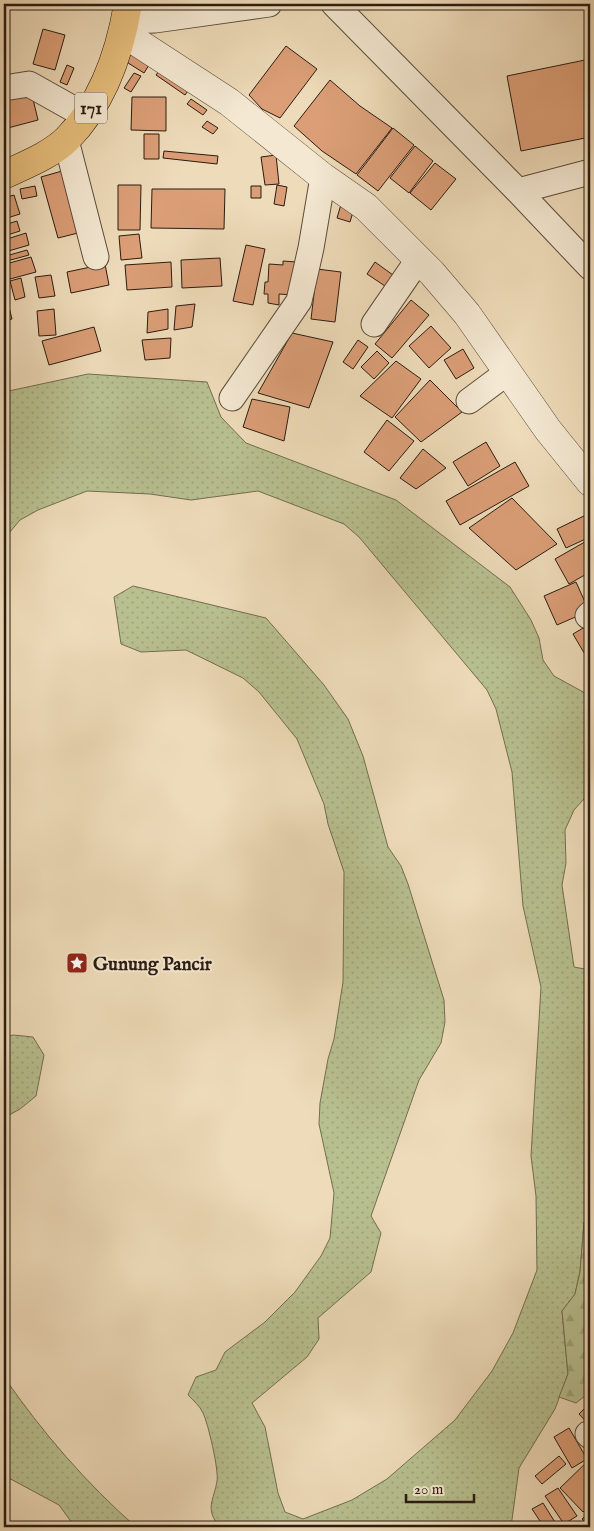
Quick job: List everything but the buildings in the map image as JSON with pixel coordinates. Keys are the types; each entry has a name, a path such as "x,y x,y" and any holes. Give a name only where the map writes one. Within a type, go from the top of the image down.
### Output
{"main road":[{"name":"171","path":"4,175 37,159 66,140 86,116 104,85 119,49 125,19"}],"street":[{"path":"125,19 155,20 269,4"},
{"path":"334,4 590,267"},
{"path":"125,19 323,177 366,207 467,314 548,430 590,482"},
{"path":"4,88 30,84 86,116"},
{"path":"66,140 96,257"},
{"path":"518,191 590,172"},
{"path":"232,398 299,301 311,248 323,177"},
{"path":"374,324 418,260"},
{"path":"469,401 508,372"}],"green space":[{"path":"88,374 207,382 221,417 246,443 396,500 510,587 531,620 539,638 543,660 554,676 585,693 590,708 590,792 574,810 565,830 566,863 562,885 574,967 590,970 590,1205 584,1223 580,1272 575,1294 562,1311 568,1374 555,1409 519,1468 511,1527 220,1527 212,1515 211,1504 217,1481 213,1447 203,1413 188,1395 196,1377 216,1370 225,1352 265,1322 295,1292 321,1256 330,1238 334,1193 319,1124 320,1103 328,1059 334,1039 343,982 344,872 328,824 324,804 297,739 259,692 243,678 186,650 141,652 121,644 114,597 133,586 266,618 324,685 348,719 363,756 388,847 401,866 408,884 444,1000 445,1022 441,1043 419,1080 371,1216 381,1233 371,1272 318,1318 319,1339 307,1357 252,1403 265,1427 278,1493 285,1512 303,1519 352,1500 387,1479 455,1420 492,1371 513,1333 537,1270 536,1196 531,1156 541,987 523,906 512,772 496,709 487,690 359,537 344,524 258,491 191,500 150,494 87,491 38,510 20,520 4,539 4,392"},
{"path":"13,1035 33,1037 44,1055 36,1096 20,1109 4,1118 4,1038"},
{"path":"590,1205 590,1392 576,1403 559,1397 568,1374 562,1311 575,1294 580,1272 584,1223"},
{"path":"4,1377 82,1475 136,1527 75,1527 59,1505 5,1476 9,1445 4,1427"}],"place":[{"name":"Gunung Pancir","path":"77,963"}]}
